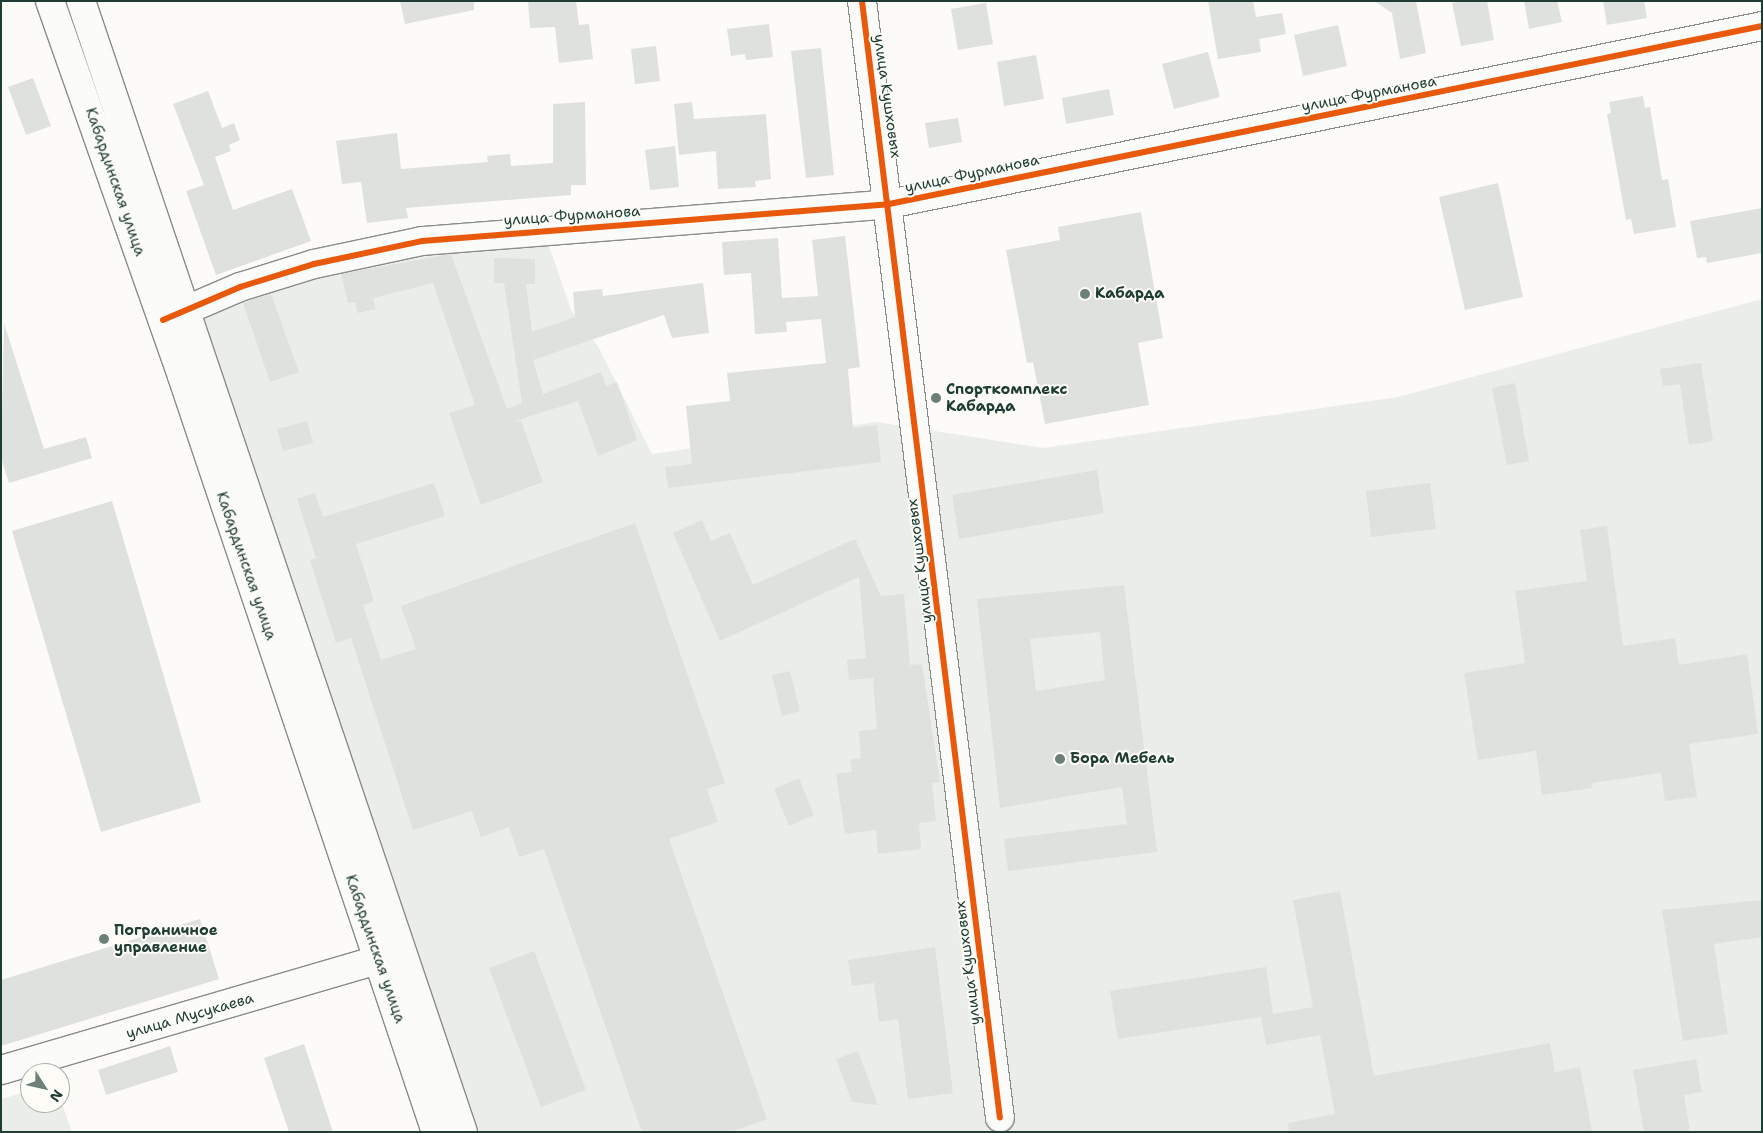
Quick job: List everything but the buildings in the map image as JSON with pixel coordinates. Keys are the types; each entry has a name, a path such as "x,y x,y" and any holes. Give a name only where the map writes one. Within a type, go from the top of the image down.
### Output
{"street":[{"name":"Кабардинская улица","path":"50,1 174,315"},
{"name":"Кабардинская улица","path":"81,1 174,315 391,956 463,1132"},
{"name":"улица Кушховых","path":"862,1 889,204 1000,1118"},
{"name":"улица Фурманова","path":"174,315 240,287 314,264 422,241 889,204 1762,26"},
{"name":"Кабардинская улица","path":"391,956 436,1132"},
{"name":"улица Мусукаева","path":"1,1070 391,956"}],"shaded area":[{"path":"544,231 571,310 599,348 652,454 877,422 1043,448 1398,397 1762,299 1762,1132 463,1132 186,311 240,287"},
{"path":"20,1094 20,1113 65,1113 72,1132 1,1132 1,1099"}],"cycle path":[{"path":"862,1 1000,1118"},
{"path":"163,320 240,287 314,264 422,241 889,204 1762,26"}],"place":[{"name":"Кабарда","path":"1085,294"},
{"name":"Спорткомплекс Кабарда","path":"936,398"},
{"name":"Бора Мебель","path":"1060,759"},
{"name":"Пограничное управление","path":"104,939"}]}
